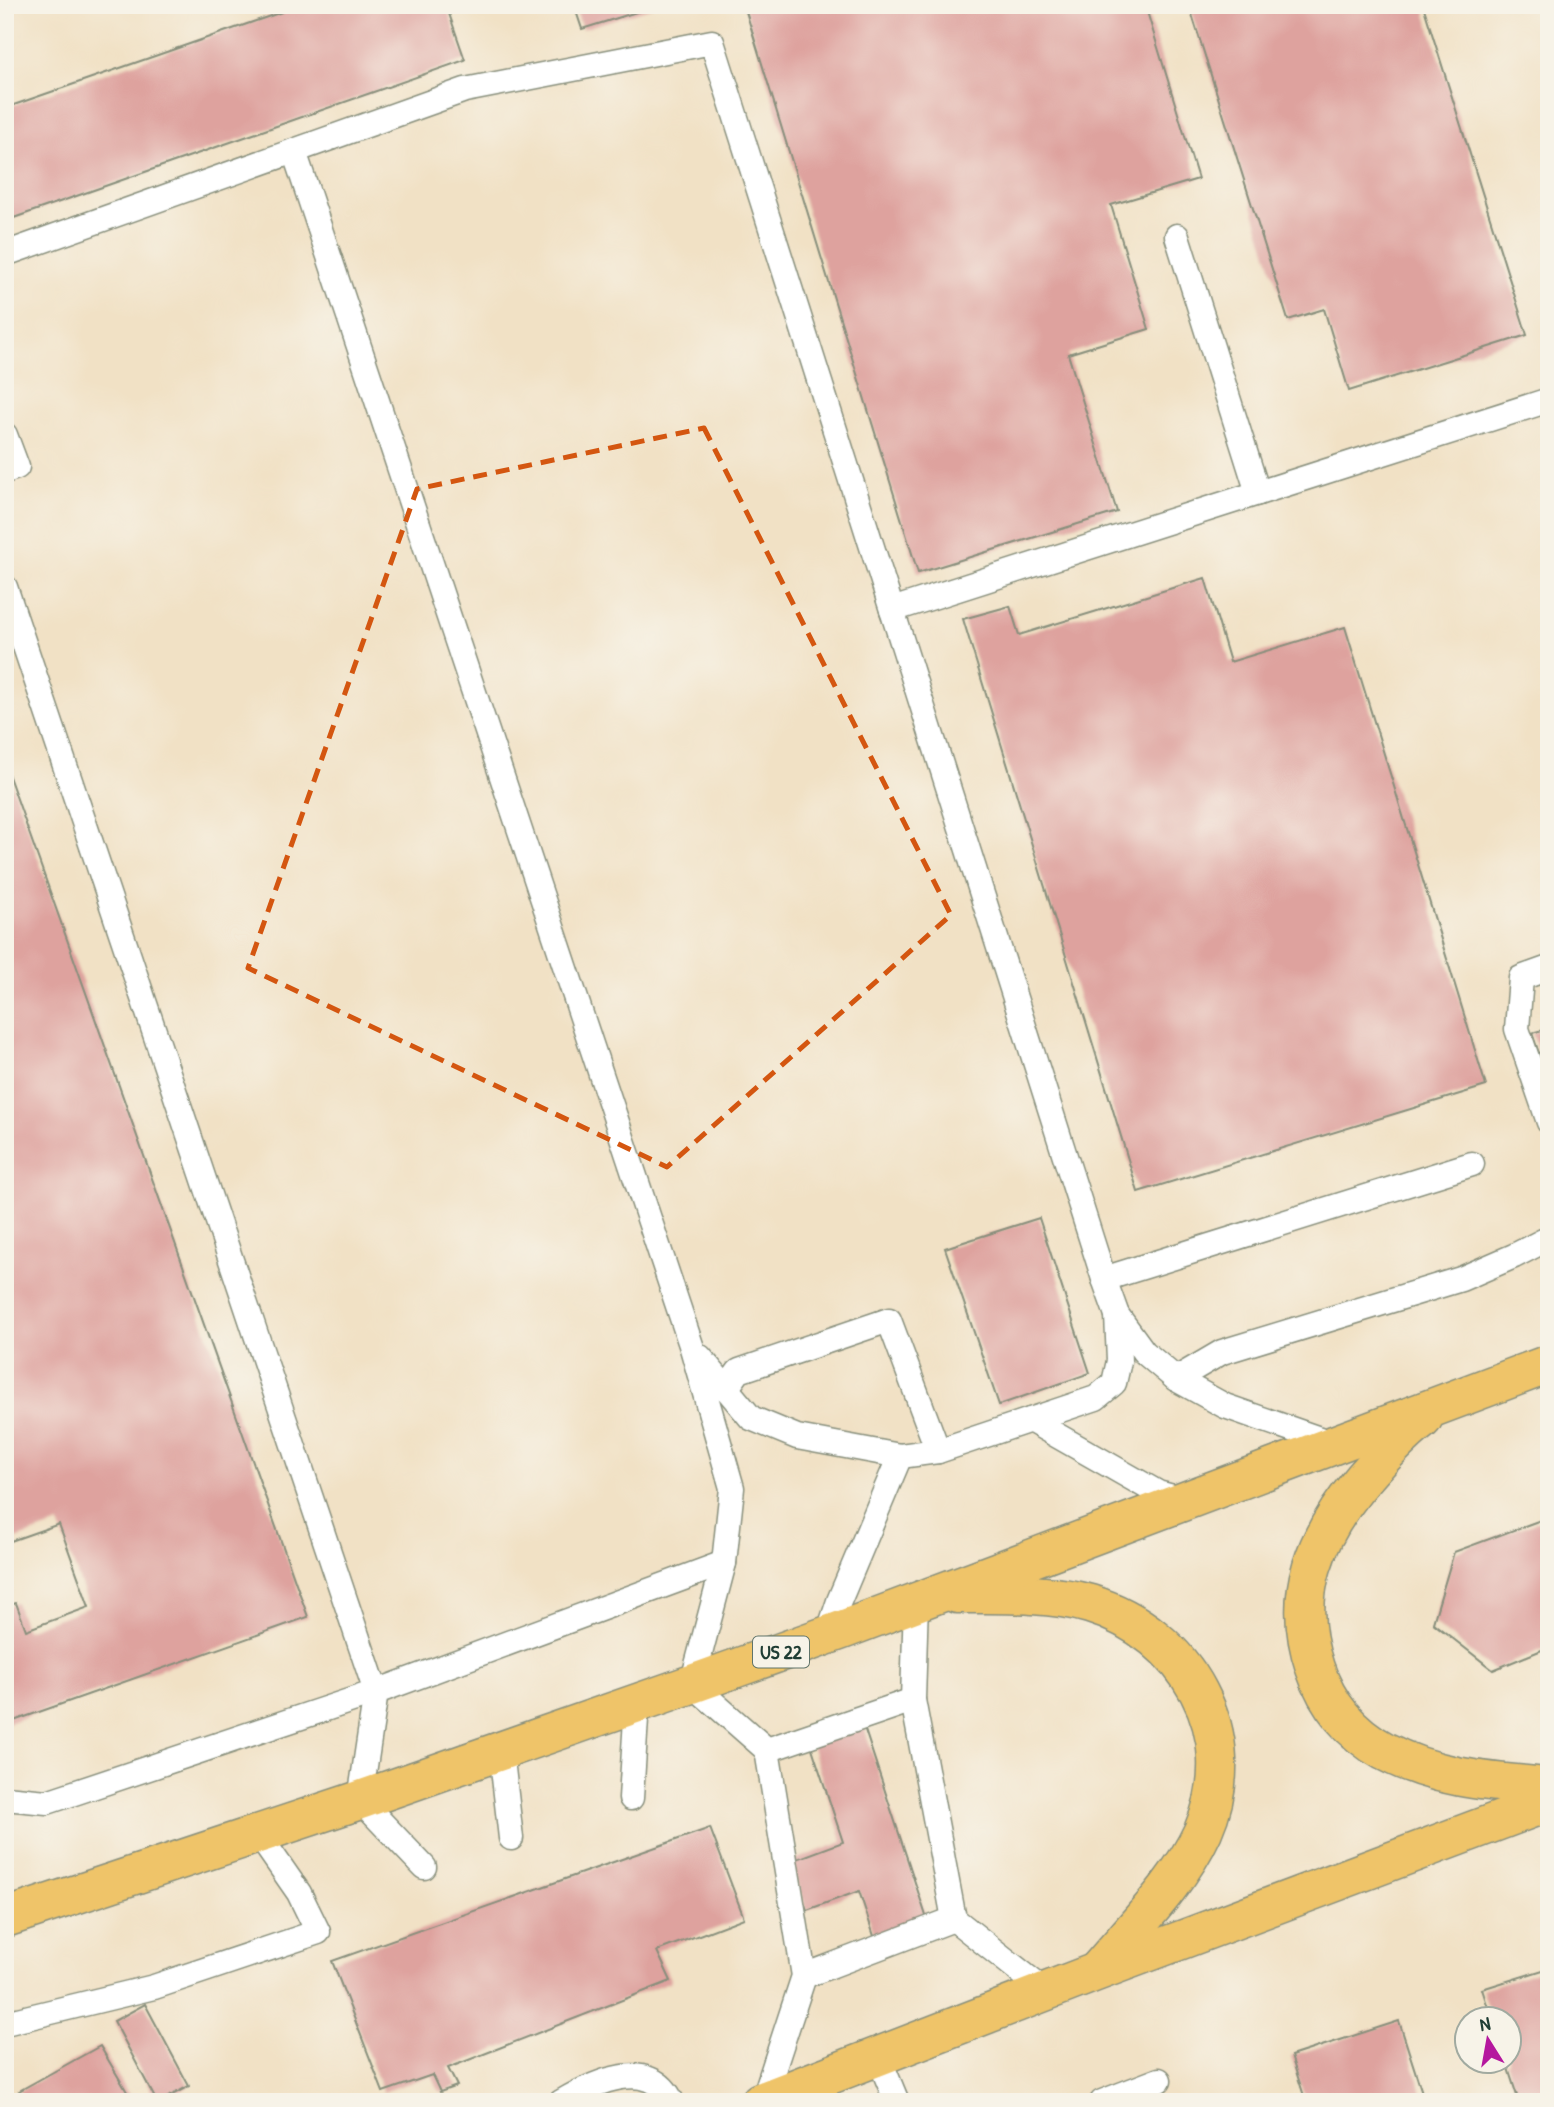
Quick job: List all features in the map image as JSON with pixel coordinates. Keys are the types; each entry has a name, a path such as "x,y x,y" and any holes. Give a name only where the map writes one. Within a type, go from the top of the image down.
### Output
{"highway":[{"name":"US 22","path":"5,1918 360,1800 692,1684 1549,1364"},
{"path":"1444,1402 1395,1443 1338,1511 1324,1534 1313,1558 1305,1599 1304,1619 1309,1650 1318,1680 1329,1702 1342,1719 1383,1751 1432,1771 1461,1778 1549,1787"},
{"path":"925,1597 1058,1598 1087,1603 1113,1612 1157,1639 1176,1657 1191,1676 1204,1703 1213,1730 1217,1776 1204,1829 1179,1872 1096,1972"},
{"path":"761,2101 1549,1802"},
{"path":"5,1891 64,1900"}],"lane":[{"path":"5,254 465,90 712,41 1117,1315 1144,1352 1175,1379 1225,1406 1334,1444"},
{"path":"294,151 692,1348 732,1488 723,1563 692,1684 768,1750 804,1976 761,2101"},
{"path":"1177,236 1258,493"},
{"path":"892,610 1549,400"},
{"path":"5,435 17,467 5,471"},
{"path":"5,587 376,1692 360,1800 424,1867"},
{"path":"1549,968 1521,978 1517,1029 1549,1122"},
{"path":"1104,1279 1472,1164"},
{"path":"1175,1379 1222,1352 1461,1279 1549,1238"},
{"path":"692,1348 751,1418 797,1437 900,1456 938,1451 1096,1398 1114,1383 1119,1361 1117,1315"},
{"path":"726,1389 739,1371 889,1320 938,1451"},
{"path":"1030,1420 1158,1493 1185,1500"},
{"path":"828,1634 839,1601 900,1456"},
{"path":"5,1798 47,1802 376,1692 723,1563"},
{"path":"925,1597 913,1700 954,1919 1046,1992"},
{"path":"768,1750 913,1700"},
{"path":"631,1798 637,1703"},
{"path":"501,1751 511,1838"},
{"path":"5,2023 154,1987 318,1932 299,1892 258,1834"},
{"path":"804,1976 954,1919"},
{"path":"878,2056 897,2102"},
{"path":"561,2102 614,2079 636,2075 654,2080 669,2095 672,2102"},
{"path":"1102,2102 1158,2080"}],"highlighted area":[{"path":"704,428 951,915 667,1167 248,968 417,489"}],"building":[{"path":"302,5 446,5 465,60 5,221 5,108"},
{"path":"574,5 656,5 656,6 582,29"},
{"path":"744,5 1145,5 1198,179 1111,205 1149,329 1068,354 1117,512 918,573"},
{"path":"1189,5 1423,5 1527,335 1349,391 1324,309 1288,320"},
{"path":"1205,578 1230,662 1345,627 1486,1086 1138,1192 963,619 1010,606 1019,635"},
{"path":"6,768 308,1617 5,1724 5,1607 16,1603 26,1630 89,1607 59,1524 5,1543"},
{"path":"1549,1028 1549,1079 1548,1079 1532,1033"},
{"path":"1039,1218 1090,1373 999,1405 945,1248"},
{"path":"1549,1517 1549,1647 1493,1670 1433,1623 1454,1552"},
{"path":"863,1724 928,1922 875,1939 859,1891 807,1910 789,1862 843,1842 810,1742"},
{"path":"710,1828 744,1918 657,1951 671,1981 448,2068 457,2086 440,2092 432,2075 383,2092 332,1961"},
{"path":"1549,1968 1549,2102 1519,2102 1511,2076 1522,2076 1522,2006 1487,2006 1482,1989"},
{"path":"145,2004 189,2086 159,2102 114,2021"},
{"path":"1399,2021 1425,2102 1306,2102 1291,2056"},
{"path":"100,2046 133,2102 26,2102 19,2091"}]}
